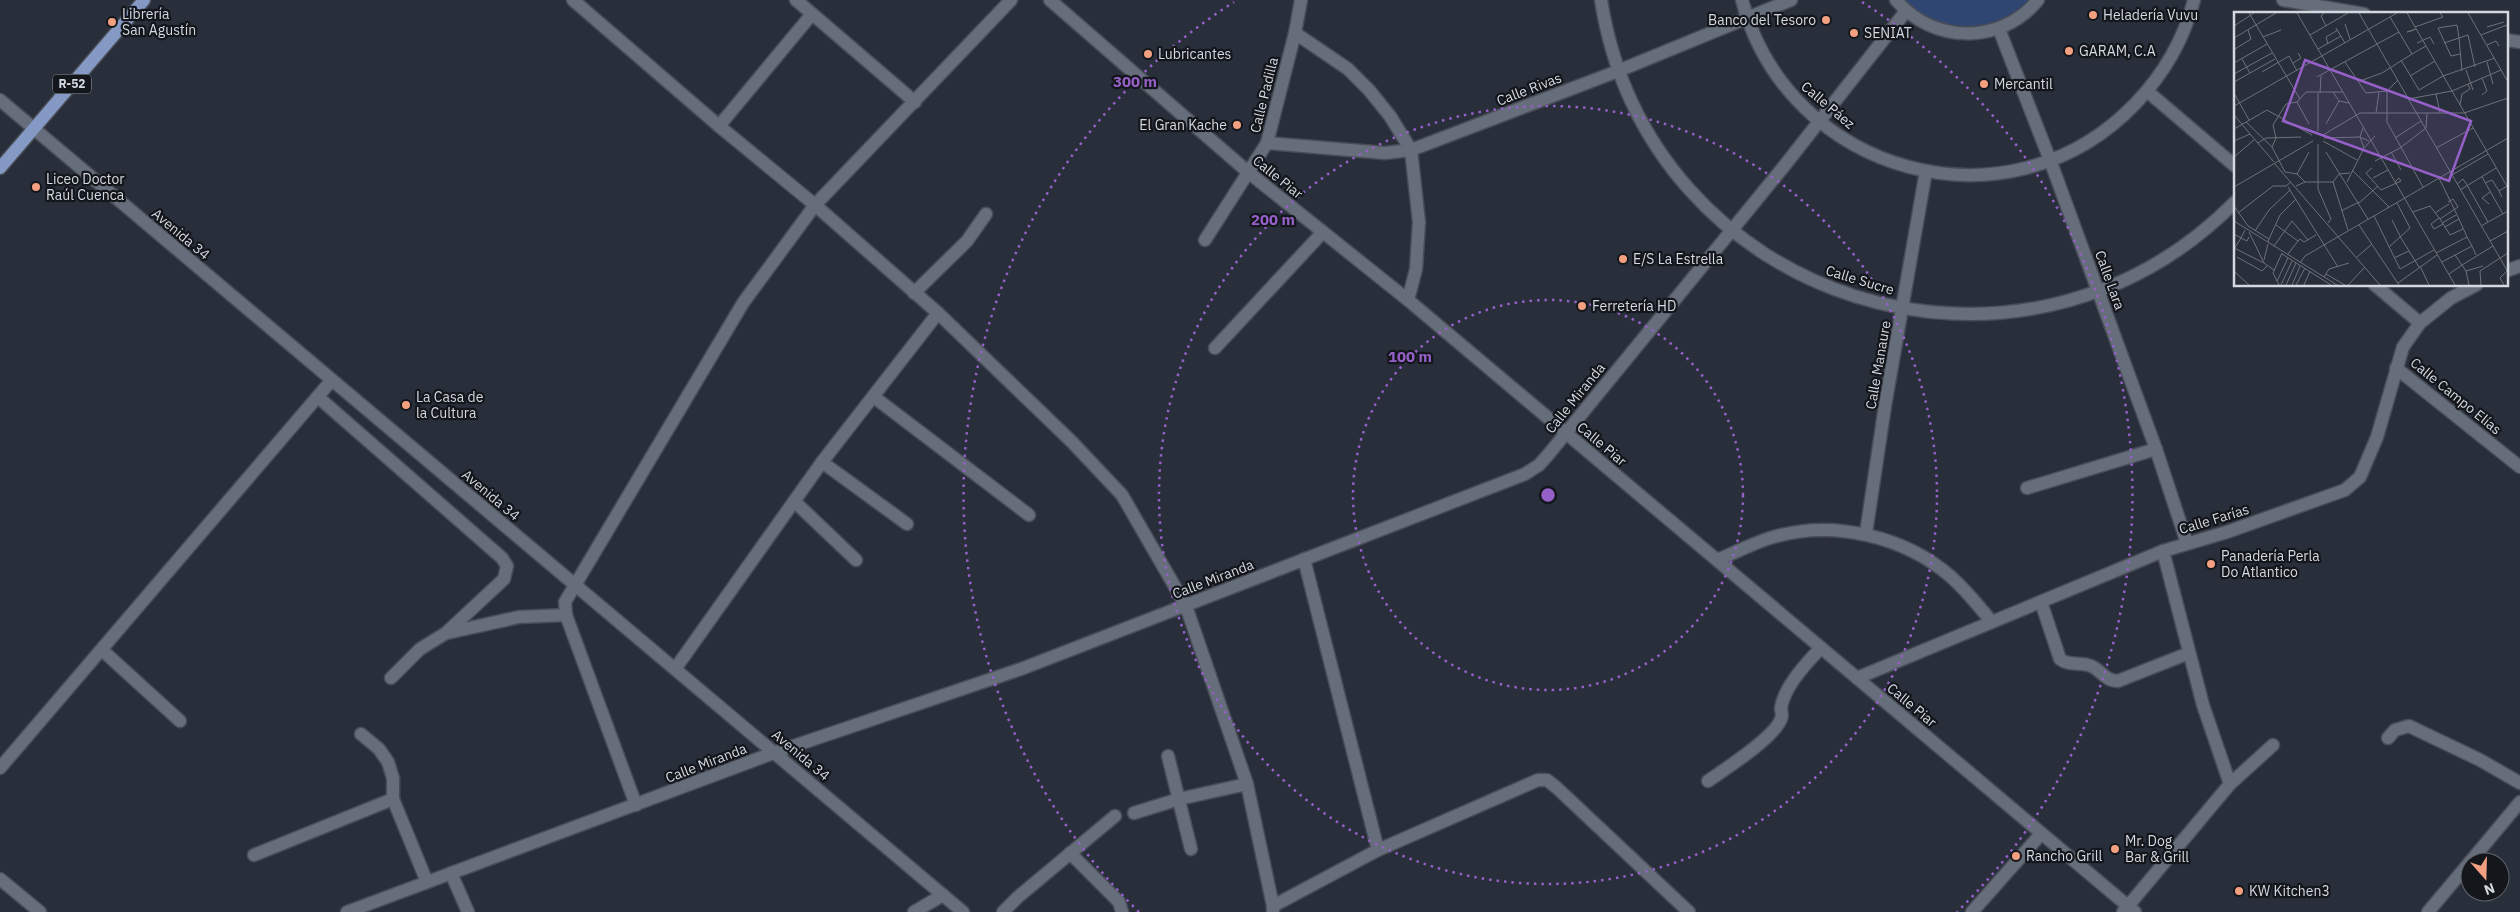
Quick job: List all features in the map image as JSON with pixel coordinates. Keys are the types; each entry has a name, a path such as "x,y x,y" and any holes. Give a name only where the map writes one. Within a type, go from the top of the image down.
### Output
{"main road":[{"name":"R-52","path":"0,168 144,0"}],"street":[{"path":"573,0 719,126 815,205 938,313 1072,442 1122,495 1186,606 1247,784 1273,909 1378,850 1468,812 1519,787 1538,780 1546,780 1685,911"},
{"path":"796,0 914,102"},
{"path":"636,805 566,615 566,602 574,585 743,303 815,205 1012,0"},
{"name":"Calle Piar","path":"1050,0 1248,172 1408,300 2129,910"},
{"name":"Calle Padilla","path":"1205,240 1267,142 1295,33 1301,0"},
{"name":"Calle Sucre","path":"1600,0 1618,71 1638,116 1664,158 1695,196 1730,229 1769,258 1811,280 1856,298 1903,309 1940,313 1986,314 2042,307 2098,292 2174,252 2209,226 2234,203"},
{"name":"Calle Páez","path":"1742,0 1756,42 1782,84 1798,103 1818,121 1836,135 1872,155 1926,172 1958,175 1991,174 2050,160 2102,132 2126,113 2147,91 2178,43 2194,0"},
{"name":"Calle Rivas","path":"1267,142 1385,153 1411,150 1618,71 1791,0"},
{"path":"1896,0 1906,11 1922,23 1947,32 1980,34 1999,29 2026,13 2038,0"},
{"path":"2283,0 2335,7 2356,12"},
{"name":"Calle Miranda","path":"347,912 776,752 1021,669 1525,474 1539,465 1566,433 1906,11"},
{"path":"719,126 812,14"},
{"name":"Calle Lara","path":"1999,29 2050,160 2156,449 2187,543"},
{"path":"1295,33 1348,69 1369,90 1402,132 1411,150 1419,222 1416,269 1408,300"},
{"path":"2147,91 2234,165"},
{"name":"Avenida 34","path":"0,100 574,585 776,752 963,912"},
{"name":"Calle Manaure","path":"1866,533 1926,172"},
{"path":"914,293 966,241 986,214"},
{"path":"1215,348 1323,232"},
{"path":"2508,270 2520,266"},
{"path":"2376,286 2420,323"},
{"name":"Calle Farías","path":"1857,678 2163,551 2227,532 2344,490 2360,477 2377,437 2403,347 2420,323 2452,298 2474,286"},
{"path":"675,669 822,462 938,313"},
{"name":"Calle Campo Elías","path":"2396,368 2520,467"},
{"path":"0,768 332,381"},
{"path":"318,397 502,558 507,566 504,579 446,633 420,649 391,678"},
{"path":"874,397 1029,514"},
{"path":"2027,488 2156,449"},
{"path":"822,462 907,524"},
{"path":"795,502 856,560"},
{"path":"1717,560 1777,536 1801,532 1866,533 1908,550 1948,574 1967,592 1991,621"},
{"path":"2163,551 2203,705 2230,784"},
{"path":"1304,559 1378,850"},
{"path":"2040,602 2060,659 2065,663 2091,666 2112,681 2118,682 2189,653"},
{"path":"446,633 520,617 566,615"},
{"path":"1708,781 1749,751 1774,729 1782,719 1781,708 1797,673 1821,648"},
{"path":"102,650 180,720"},
{"path":"2388,738 2396,730 2409,726 2480,760 2520,783"},
{"path":"361,734 379,749 388,762 394,778 393,799 427,882"},
{"path":"2129,910 2230,784 2273,745"},
{"path":"1168,756 1191,849"},
{"path":"1134,813 1179,799 1247,784"},
{"path":"254,855 393,799"},
{"path":"2478,852 2520,802"},
{"path":"1003,912 1018,897 1115,816"},
{"path":"1972,912 2041,834"},
{"path":"1070,853 1119,902 1122,912"},
{"path":"451,873 468,912"},
{"path":"2428,912 2460,874"},
{"path":"0,879 40,912"},
{"path":"914,912 943,895"}],"shaded area":[{"path":"1896,0 2038,0 2013,22 1940,31"}],"place":[{"name":"Heladería Vuvu","path":"2093,15"},
{"name":"Banco del Tesoro","path":"1826,20"},
{"name":"Librería San Agustín","path":"112,22"},
{"name":"SENIAT","path":"1854,33"},
{"name":"GARAM, C.A","path":"2069,51"},
{"name":"Lubricantes","path":"1148,54"},
{"name":"Mercantil","path":"1984,84"},
{"name":"El Gran Kache","path":"1237,125"},
{"name":"Liceo Doctor Raúl Cuenca","path":"36,187"},
{"name":"E/S La Estrella","path":"1623,259"},
{"name":"Ferretería HD","path":"1582,306"},
{"name":"La Casa de la Cultura","path":"406,405"},
{"name":"Panadería Perla Do Atlantico","path":"2211,564"},
{"name":"Mr. Dog Bar & Grill","path":"2115,849"},
{"name":"Rancho Grill","path":"2016,856"},
{"name":"KW Kitchen3","path":"2239,891"}]}
